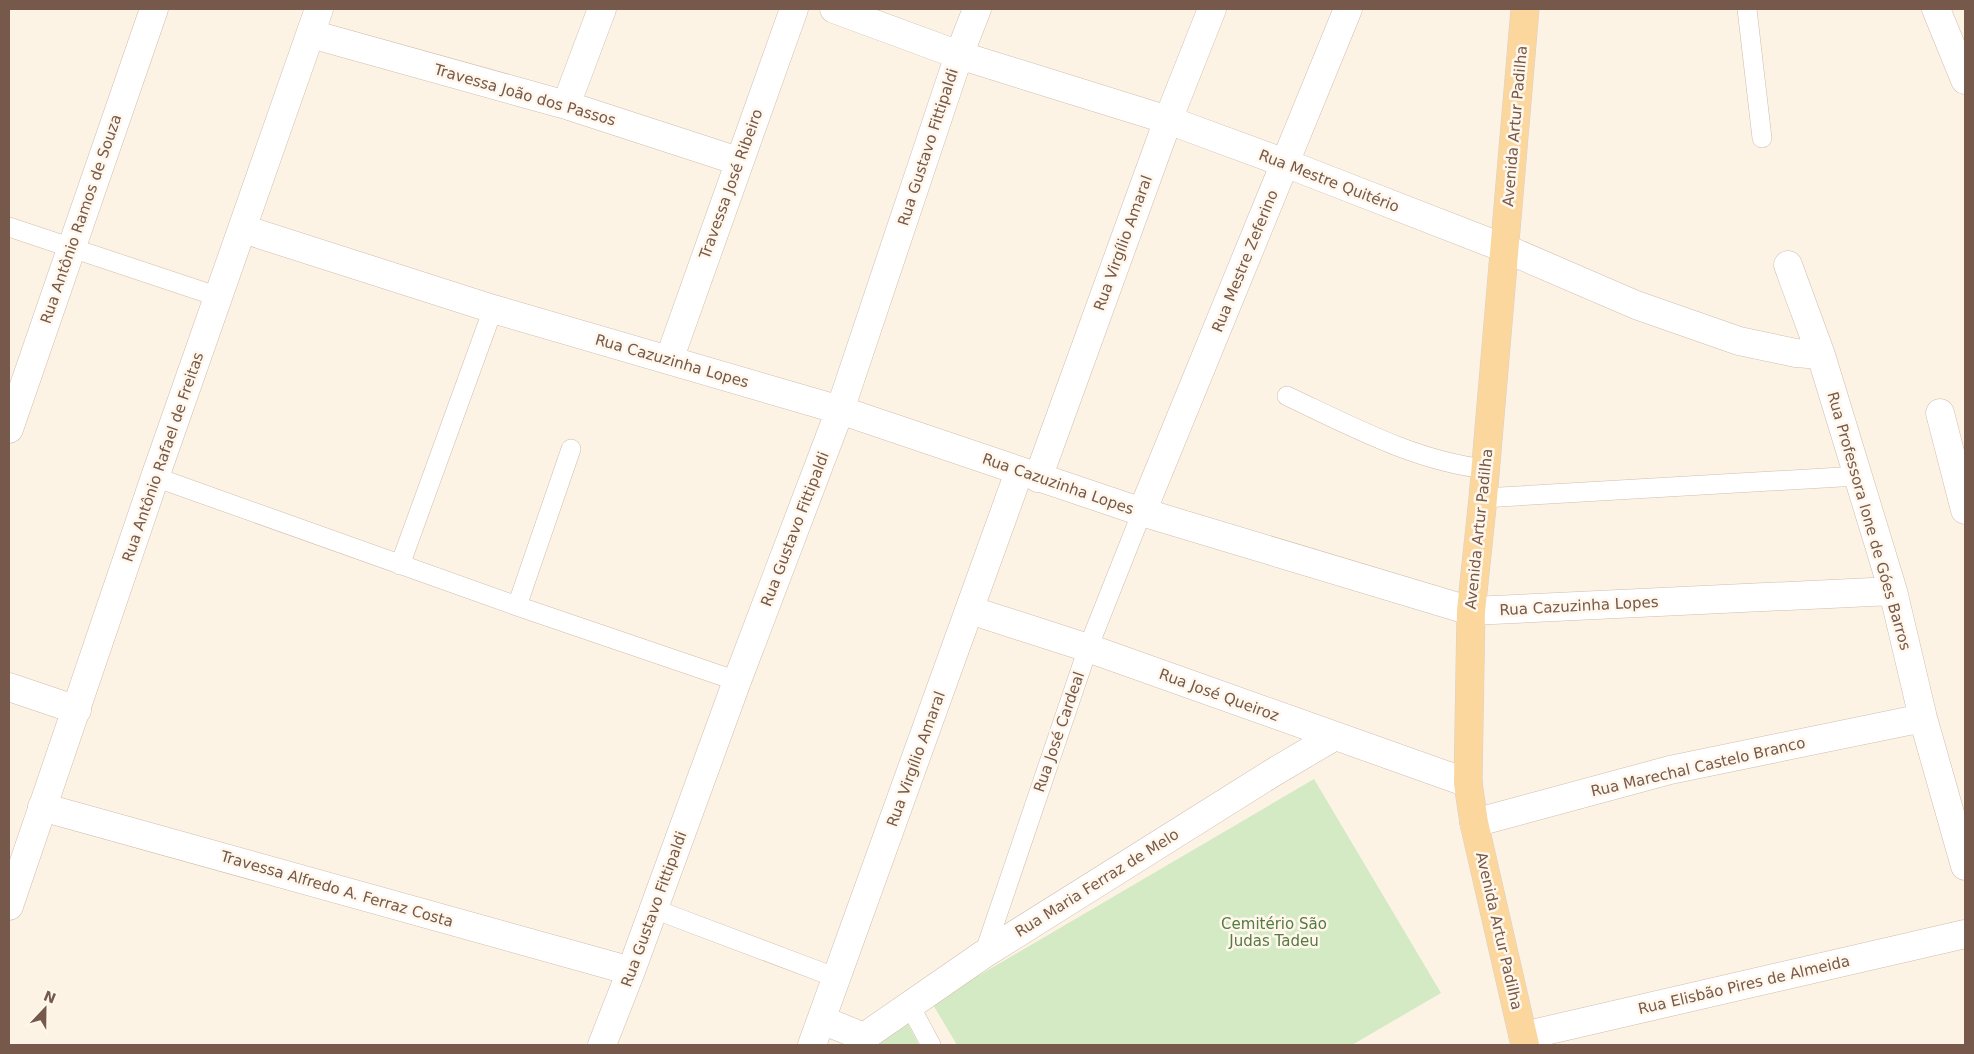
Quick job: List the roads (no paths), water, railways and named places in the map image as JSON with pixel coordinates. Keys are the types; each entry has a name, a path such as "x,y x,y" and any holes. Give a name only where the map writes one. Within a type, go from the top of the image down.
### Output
{"main road":[{"name":"Avenida Artur Padilha","path":"1524,1041 1474,823 1468,783 1471,610 1486,469 1525,9"}],"street":[{"name":"Rua Antônio Ramos de Souza","path":"9,429 70,247 154,9"},
{"name":"Rua Antônio Rafael de Freitas","path":"9,906 155,477 319,9"},
{"path":"566,105 602,9"},
{"name":"Travessa José Ribeiro","path":"669,360 738,161 794,9"},
{"name":"Rua Mestre Quitério","path":"834,9 959,55 1168,120 1285,163 1504,248 1636,305 1739,341 1787,351 1821,355"},
{"name":"Rua Gustavo Fittipaldi","path":"602,1045 654,909 736,681 840,410 959,55 977,9"},
{"name":"Rua Virgílio Amaral","path":"812,1045 838,978 970,610 1029,475 1212,9"},
{"name":"Rua Mestre Zeferino","path":"1142,512 1348,9"},
{"path":"1936,9 1965,80"},
{"name":"Travessa João dos Passos","path":"311,34 566,105 738,161"},
{"name":"Rua Cazuzinha Lopes","path":"243,229 493,308 840,410 1142,512 1471,610 1893,591"},
{"name":"Rua Professora Ione de Góes Barros","path":"1788,265 1821,355 1893,591 1923,718 1965,866"},
{"path":"1940,413 1965,510"},
{"name":"Rua José Queiroz","path":"970,610 1088,648 1468,783"},
{"path":"9,687 77,710"},
{"name":"Rua Marechal Castelo Branco","path":"1474,823 1670,770 1923,718"},
{"name":"Rua Maria Ferraz de Melo","path":"864,1041 984,954 1274,772 1335,736"},
{"name":"Travessa Alfredo A. Ferraz Costa","path":"42,807 631,971"},
{"name":"Rua Elisbão Pires de Almeida","path":"1524,1041 1965,934"},
{"path":"822,1020 864,1041"}],"lane":[{"path":"1747,9 1762,138"},
{"path":"9,227 219,297"},
{"path":"400,565 493,308"},
{"path":"1287,396 1414,454 1446,464 1486,469"},
{"path":"517,606 572,449"},
{"path":"1483,498 1858,476"},
{"path":"155,477 400,565 736,681"},
{"name":"Rua José Cardeal","path":"984,954 1088,648 1142,512"},
{"path":"654,909 838,978"},
{"path":"910,1006 931,1045"}],"park label":[{"name":"Cemitério São Judas Tadeu","path":"1274,932"}]}
